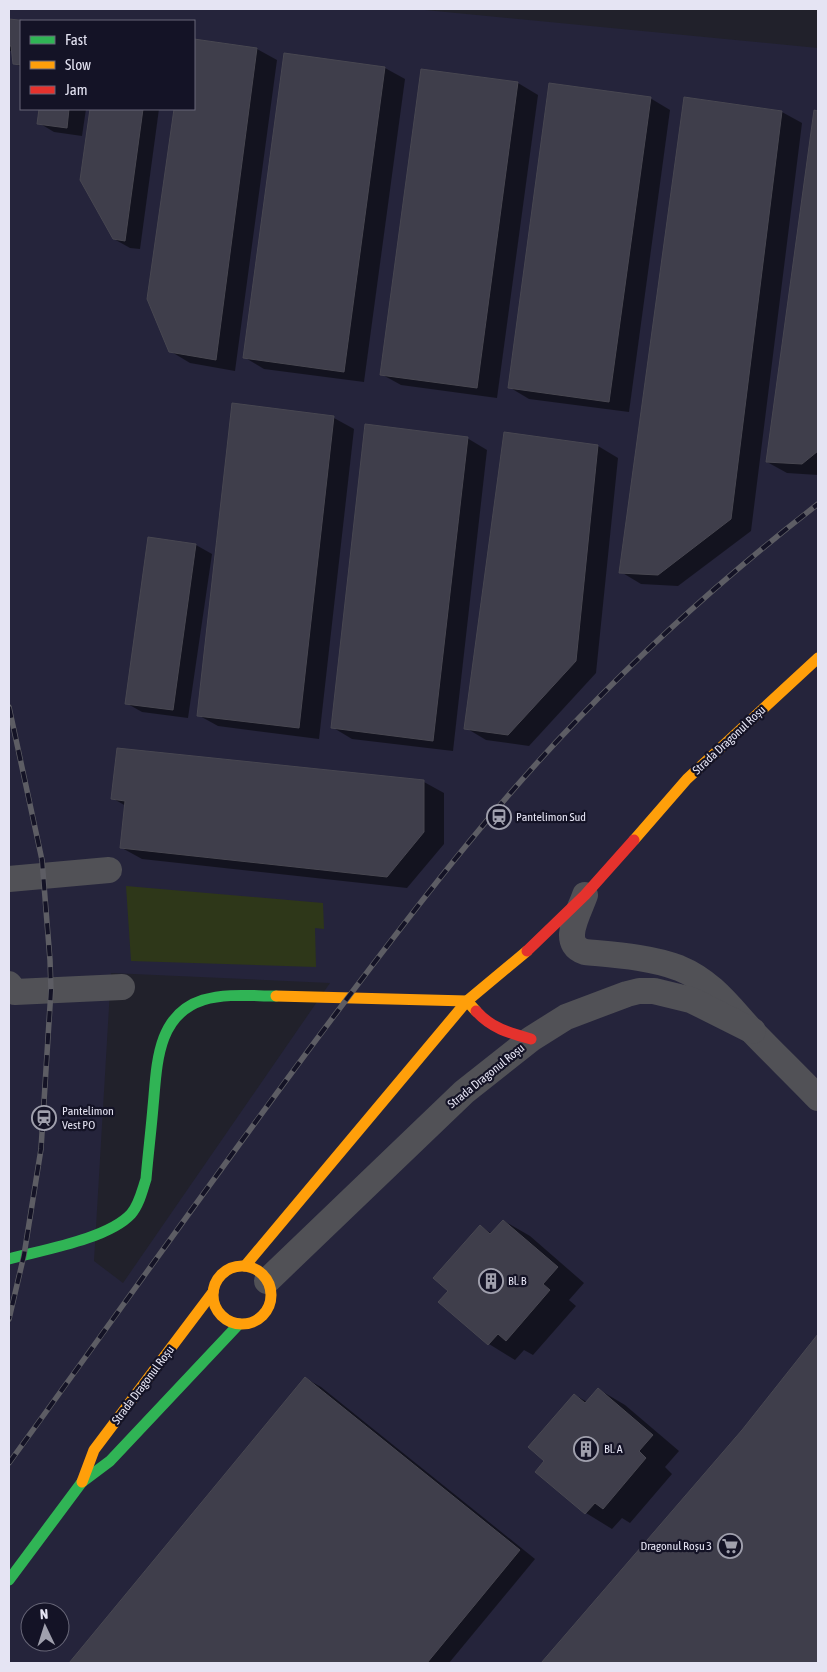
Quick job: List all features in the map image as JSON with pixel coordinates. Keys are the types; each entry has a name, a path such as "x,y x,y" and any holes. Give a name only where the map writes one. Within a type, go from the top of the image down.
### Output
{"street":[{"name":"Strada Dragonul Roșu","path":"245,1266 467,1001 534,945 585,895 688,779 818,658"},
{"path":"9,879 109,870"},
{"name":"Strada Dragonul Roșu","path":"585,895 572,933 572,942 576,949 585,952 652,961 679,968 699,978 721,995 818,1098"},
{"path":"9,984 15,992 122,987"},
{"name":"Strada Dragonul Roșu","path":"267,1281 464,1092 531,1039 566,1017 638,991 654,992 691,1000 753,1031"},
{"path":"9,1259 99,1234 116,1226 131,1214 140,1200 146,1179 159,1051 165,1033 174,1019 191,1005 208,998 227,995 467,1001 484,1020 500,1030 531,1039"},
{"path":"245,1266 261,1273 267,1281 271,1298 264,1314 256,1320 248,1324 230,1322 216,1310 213,1301 215,1283 227,1270 245,1266"},
{"name":"Strada Dragonul Roșu","path":"9,1580 82,1482 94,1450 213,1292"},
{"name":"Strada Dragonul Roșu","path":"82,1482 110,1461 239,1324"}],"shaded area":[{"path":"9,9 415,9 818,48 818,1663 9,1663","holes":["111,973 330,983 123,1283 94,1261"]}],"green space":[{"path":"126,886 323,903 324,929 315,928 316,967 131,961"}],"building":[{"path":"9,19 20,20 20,65 13,64 11,46 9,46"},
{"path":"195,39 257,48 216,360 169,352 147,299 174,110 195,110"},
{"path":"284,53 385,67 344,372 243,358"},
{"path":"421,69 518,82 477,388 380,375"},
{"path":"549,83 651,97 609,402 508,388"},
{"path":"684,97 782,111 731,519 658,575 619,573"},
{"path":"39,110 69,110 67,128 37,124"},
{"path":"90,110 143,110 125,241 113,239 80,180"},
{"path":"814,110 818,111 818,451 802,464 766,462"},
{"path":"232,403 334,416 299,728 197,716"},
{"path":"365,424 468,437 433,741 331,728"},
{"path":"504,432 598,445 576,661 508,735 464,729"},
{"path":"148,537 196,544 173,710 125,704"},
{"path":"117,748 424,780 424,832 387,877 120,848 125,801 111,799"},
{"name":"Bl. B","path":"503,1220 558,1267 543,1284 550,1290 506,1341 498,1334 488,1345 438,1302 448,1291 433,1278 480,1225 490,1234"},
{"name":"Dragonul Roșu 3","path":"818,1334 818,1663 541,1663 742,1430"},
{"path":"305,1377 520,1550 427,1663 69,1663"},
{"name":"Bl. A","path":"598,1388 653,1435 639,1451 646,1458 603,1509 595,1503 585,1514 535,1472 544,1461 528,1447 574,1394 585,1403"}],"railway":[{"path":"9,1463 295,1068 394,936 483,825 578,719 664,634 724,580 818,504"},
{"path":"9,707 42,860 51,990 41,1149 24,1255 9,1319"}],"traffic: fast":[{"path":"9,1259 91,1237 121,1223 134,1210 146,1179 158,1059 162,1044 176,1017 188,1007 203,1000 221,996 276,996"},
{"path":"9,1580 82,1482 110,1461 239,1324"}],"traffic: slow":[{"path":"634,840 687,779 818,658"},
{"path":"245,1266 467,1001 527,951"},
{"path":"276,996 467,1001 476,1011"},
{"path":"242,1266 253,1268 266,1279 271,1295 269,1306 258,1319 242,1324 231,1322 218,1311 213,1295 215,1284 226,1271 242,1266"},
{"path":"82,1482 94,1450 213,1292"}],"traffic: jam":[{"path":"527,951 585,895 634,840"},
{"path":"476,1011 494,1026 531,1039"}],"place":[{"name":"Pantelimon Sud","path":"499,817"},
{"name":"Pantelimon Vest PO","path":"44,1118"},
{"name":"Bl. B","path":"491,1281"},
{"name":"Bl. A","path":"586,1449"},
{"name":"Dragonul Roșu 3","path":"730,1546"}]}
